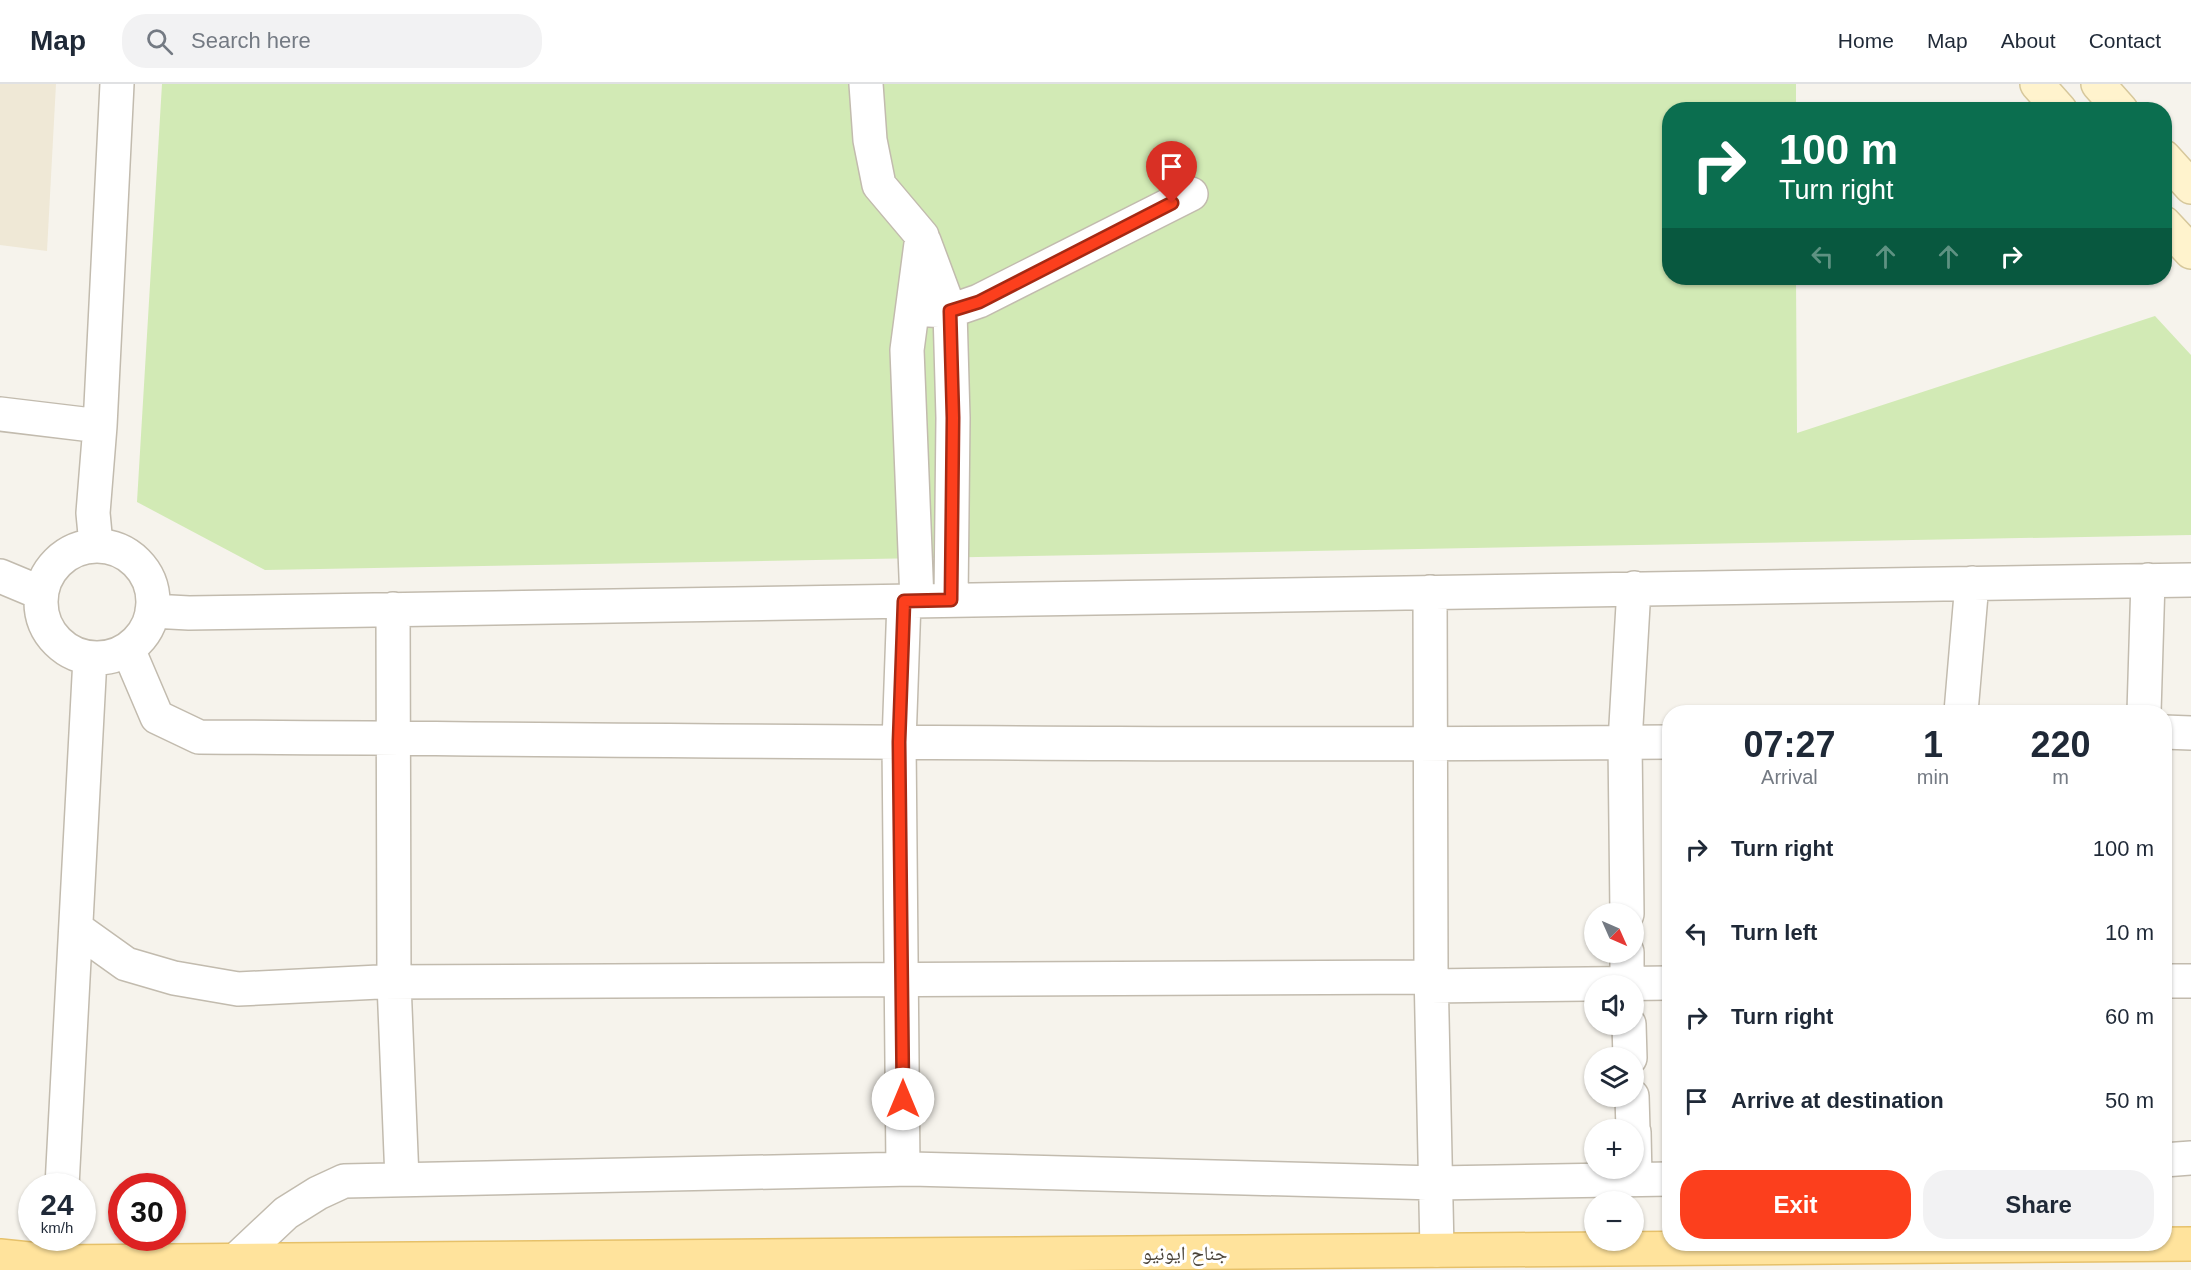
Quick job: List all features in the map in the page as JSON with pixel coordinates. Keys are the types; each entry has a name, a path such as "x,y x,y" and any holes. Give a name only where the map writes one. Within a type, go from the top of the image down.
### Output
{"main road":[{"path":"2037,84 2053,102"},
{"path":"2098,84 2114,102"},
{"path":"2172,166 2191,187"},
{"path":"2172,232 2191,252"},
{"name":"جناح ایونیو","path":"2172,1244 2191,1244"},
{"name":"جناح ایونیو","path":"76,1251 236,1260 1662,1248"},
{"name":"جناح ایونیو","path":"0,1256 48,1251"}],"street":[{"path":"96,545 93,513 100,426 117,84"},
{"path":"866,84 870,140 879,185 922,236 950,311 953,418 951,600"},
{"path":"912,310 950,311 979,302 1191,194"},
{"path":"903,1169 899,742 910,601 907,350 922,236"},
{"path":"0,414 100,426"},
{"path":"96,545 116,549 133,558 146,573 153,591 152,617 143,635 128,649 108,657 90,658 69,651 52,636 41,612 41,593 49,573 60,559 77,549 96,545"},
{"path":"0,576 41,593"},
{"path":"2144,705 2148,580"},
{"path":"152,611 189,613 2191,580"},
{"path":"1962,705 1972,583"},
{"path":"1626,903 1624,742 1634,588"},
{"path":"1430,592 1431,981 1437,1250"},
{"path":"393,609 394,983 402,1179"},
{"path":"128,649 157,717 199,737 1431,744 1662,741"},
{"path":"63,1173 90,658"},
{"path":"2172,732 2191,733"},
{"path":"77,929 126,964 174,978 238,989 394,983 1431,981 1627,974 1662,981"},
{"path":"2172,981 2191,981"},
{"path":"2172,1159 2191,1158"},
{"path":"236,1260 286,1213 318,1193 344,1181 903,1169 1436,1183 1635,1179"},
{"path":"1644,1179 1662,1179"}],"shaded area":[{"path":"0,84 56,84 47,251 0,245"}],"green space":[{"path":"162,84 1796,84 1796,102 1662,102 1662,285 1796,285 1797,433 2155,316 2191,355 2191,535 265,570 137,502"}],"route":[{"path":"903,1099 899,742 904,601 951,600 953,418 950,311 979,302 1172,203"}]}
